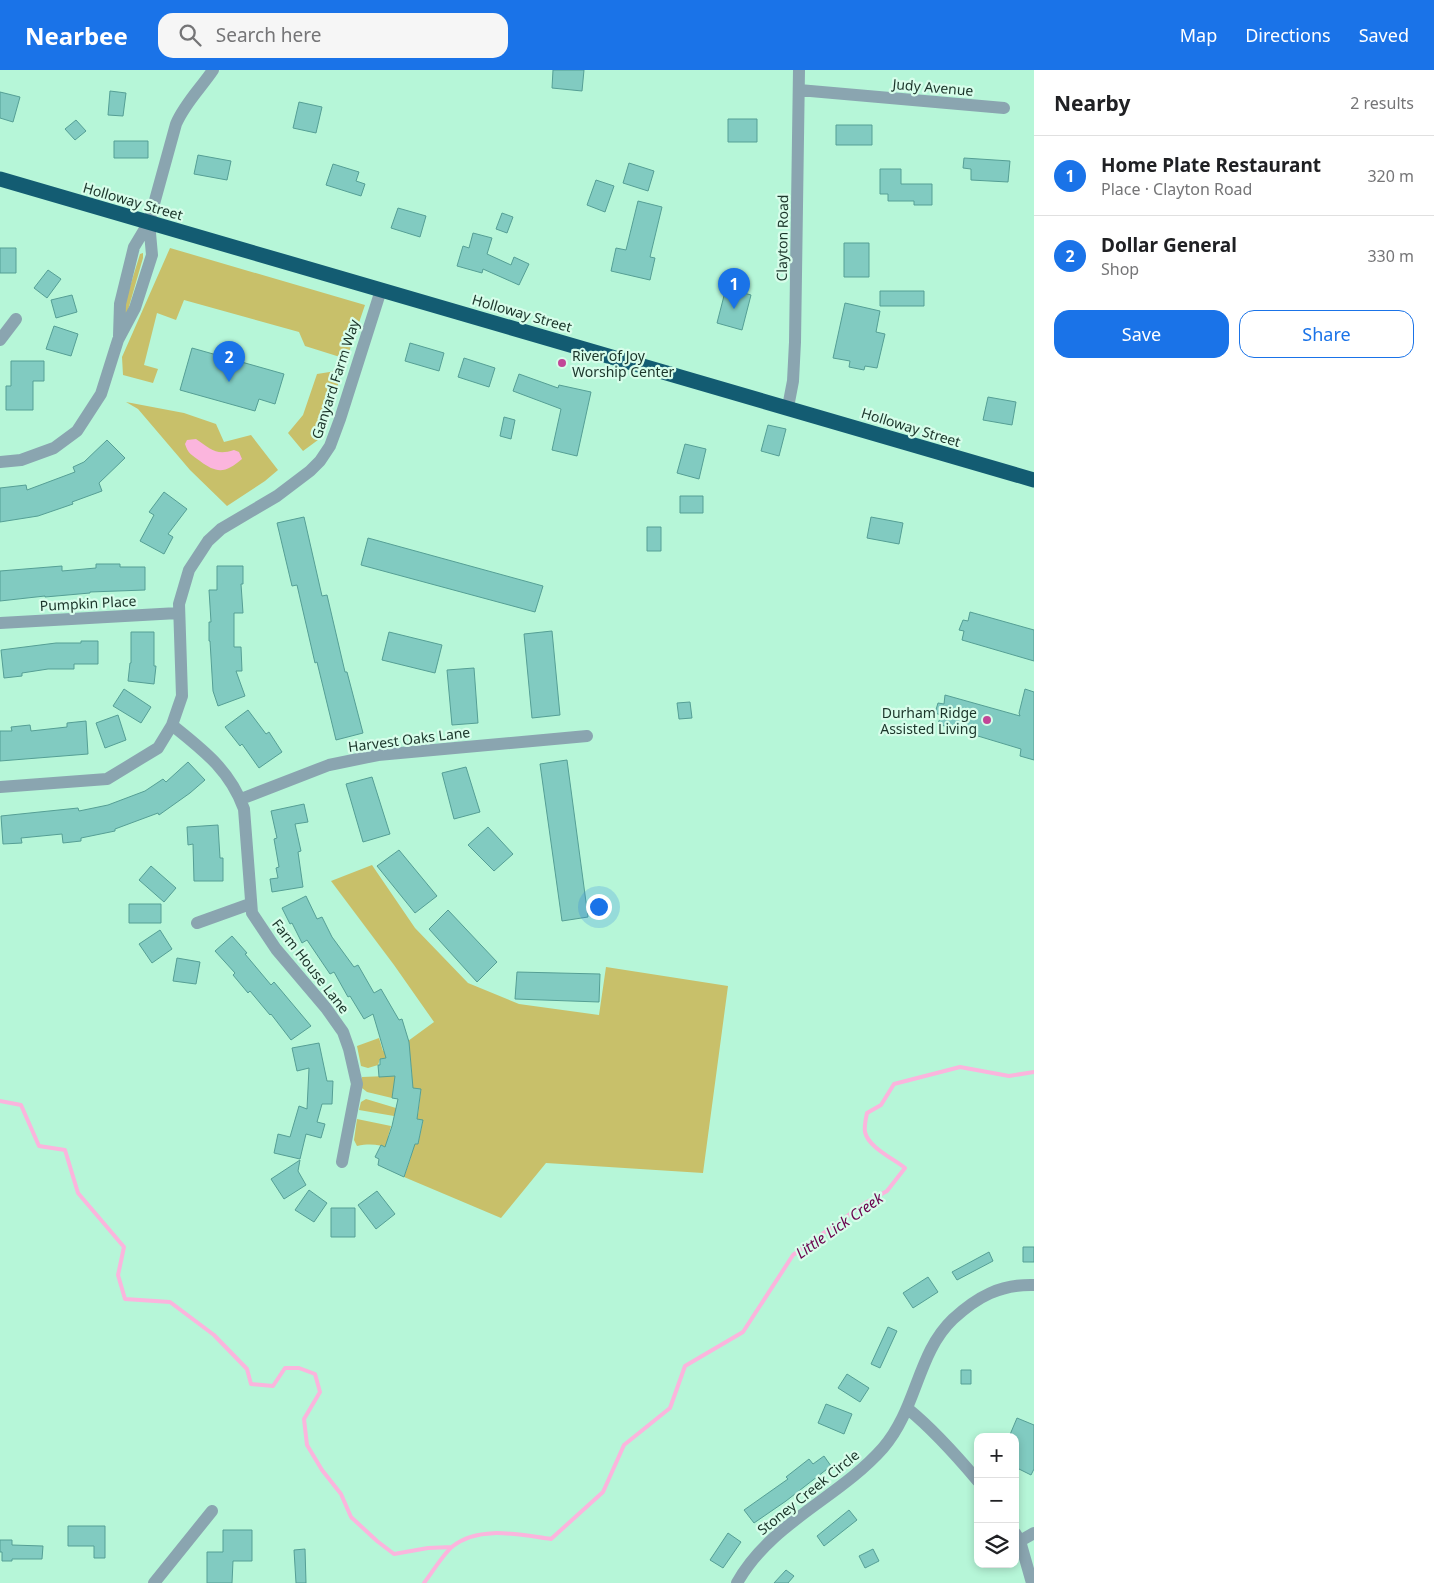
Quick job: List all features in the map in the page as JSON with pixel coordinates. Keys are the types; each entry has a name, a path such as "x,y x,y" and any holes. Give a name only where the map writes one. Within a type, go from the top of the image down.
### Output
{"highway":[{"name":"Holloway Street","path":"0,179 1034,480"}],"street":[{"path":"118,340 120,304 134,247 149,222 164,164 180,115 213,70"},
{"name":"Clayton Road","path":"788,407 793,381 795,346 799,70"},
{"name":"Judy Avenue","path":"799,90 1004,108"},
{"path":"0,462 21,460 54,448 77,431 100,394 118,340 134,308 152,255 149,222"},
{"name":"Ganyard Farm Way","path":"0,787 107,779 158,748 172,725 182,696 178,604 189,570 208,541 221,529 277,496 302,478 325,454 340,419 381,290"},
{"path":"0,340 16,319"},
{"name":"Pumpkin Place","path":"0,623 178,613"},
{"name":"Farm House Lane","path":"172,725 222,768 240,799 244,809 252,913 276,949 326,1008 343,1032 354,1067 357,1084 342,1162"},
{"name":"Harvest Oaks Lane","path":"240,799 329,765 378,755 587,736"},
{"path":"197,923 250,904"},
{"name":"Stoney Creek Circle","path":"737,1583 755,1557 778,1533 836,1492 878,1453 900,1424 908,1409 930,1350 938,1335 953,1319 985,1294 1014,1286 1034,1285"},
{"path":"908,1409 954,1452 976,1478"},
{"path":"154,1583 212,1511"},
{"path":"1019,1537 1034,1533"},
{"path":"1019,1540 1032,1583"}],"shaded area":[{"path":"170,248 365,305 349,352 340,357 305,346 299,332 184,300 176,320 157,313 144,365 158,369 153,383 123,375 122,357"},
{"path":"143,253 122,331 124,306 140,254"},
{"path":"336,371 339,381 322,437 303,451 288,433 303,415 317,374"},
{"path":"126,402 184,413 216,424 224,442 251,435 278,470 227,506 190,470 138,409"},
{"path":"196,439 218,452 234,450 239,452 242,459 226,469 217,470 211,468 187,450 185,444 187,440"},
{"path":"372,865 415,928 468,983 519,1004 599,1015 606,967 728,986 703,1173 546,1163 501,1218 404,1177 411,1157 378,1145 357,1146 354,1140 357,1119 391,1126 388,1137 418,1144 423,1121 359,1110 361,1102 366,1099 418,1114 421,1090 394,1085 392,1098 367,1092 362,1088 362,1077 412,1075 410,1056 380,1059 378,1065 368,1068 361,1066 357,1046 379,1038 383,1051 408,1041 434,1022 331,881"}],"building":[{"path":"553,70 584,70 582,91 552,88"},
{"path":"110,91 126,93 123,116 108,115"},
{"path":"0,92 20,97 13,122 0,118"},
{"path":"299,102 322,107 316,133 293,128"},
{"path":"728,119 757,119 757,142 728,142"},
{"path":"76,120 86,131 75,140 65,129"},
{"path":"836,125 872,125 872,145 836,145"},
{"path":"114,141 148,141 148,158 114,158"},
{"path":"198,155 231,161 227,180 194,174"},
{"path":"964,158 1010,161 1008,182 971,180 971,169 963,168"},
{"path":"629,163 654,171 648,191 623,183"},
{"path":"333,164 359,172 356,181 365,184 361,196 326,185"},
{"path":"880,169 901,169 901,184 932,184 932,205 914,205 914,201 888,201 888,194 880,194"},
{"path":"596,180 614,186 605,212 587,205"},
{"path":"638,201 662,207 650,257 655,258 650,280 611,271 616,248 626,250"},
{"path":"398,208 426,216 420,237 391,228"},
{"path":"502,213 513,217 507,233 496,229"},
{"path":"473,233 492,238 487,254 511,265 514,257 529,264 519,285 483,269 482,273 457,266 463,246 469,248"},
{"path":"844,243 869,243 869,277 844,277"},
{"path":"0,248 16,248 16,273 0,273"},
{"path":"48,270 61,279 47,298 34,288"},
{"path":"726,288 751,295 742,330 717,323"},
{"path":"880,291 924,291 924,306 880,306"},
{"path":"72,295 77,312 56,318 51,300"},
{"path":"845,303 880,311 876,332 885,334 877,368 865,366 864,370 849,367 850,361 833,358"},
{"path":"54,326 78,334 71,356 46,349"},
{"path":"410,343 444,353 439,371 405,361"},
{"path":"192,348 284,374 275,404 259,399 255,411 180,390"},
{"path":"464,358 495,368 489,387 458,377"},
{"path":"11,361 44,361 44,381 33,381 33,410 6,410 6,386 11,386"},
{"path":"519,374 558,388 559,385 591,392 577,456 552,450 561,409 513,391"},
{"path":"988,397 1016,402 1012,425 983,420"},
{"path":"504,417 515,420 511,439 500,436"},
{"path":"768,425 786,429 779,456 761,451"},
{"path":"107,440 125,458 99,483 102,491 72,502 73,504 38,516 0,522 0,488 26,485 27,490 75,472 73,467 84,462"},
{"path":"685,444 706,449 699,479 677,473"},
{"path":"164,492 187,509 168,534 173,537 164,554 140,541 154,515 149,512"},
{"path":"680,496 703,496 703,513 680,513"},
{"path":"304,517 322,596 327,595 345,672 347,672 363,733 336,740 317,662 315,663 297,585 292,586 277,523"},
{"path":"871,517 903,523 899,544 867,538"},
{"path":"647,527 661,527 661,551 647,551"},
{"path":"368,538 543,586 535,612 361,565"},
{"path":"96,564 120,564 120,567 145,567 145,590 90,592 0,601 0,571 62,566 62,571 96,568"},
{"path":"217,566 243,566 243,584 241,584 243,613 234,613 234,647 241,647 242,671 236,671 245,696 218,706 213,691 209,641 209,622 211,622 209,590 217,590"},
{"path":"970,612 1034,630 1034,661 962,640 964,631 959,630 963,620 968,621"},
{"path":"552,631 560,715 532,718 524,634"},
{"path":"131,632 154,632 154,666 156,666 154,684 128,681 131,663"},
{"path":"389,632 442,645 435,673 382,660"},
{"path":"81,641 98,641 98,664 74,664 74,669 48,669 22,673 22,676 4,678 1,650 56,643 81,643"},
{"path":"474,668 478,723 452,725 447,670"},
{"path":"124,689 151,707 141,723 113,706"},
{"name":"Durham Ridge Assisted Living","path":"1025,689 1034,692 1034,760 1020,756 1021,749 938,724 941,715 935,713 938,703 944,704 945,695 1020,716 1019,713"},
{"path":"690,702 692,718 679,719 677,703"},
{"path":"248,710 266,734 269,732 282,752 259,768 242,744 240,746 225,727"},
{"path":"118,715 126,740 105,748 96,723"},
{"path":"86,721 88,754 0,761 0,731 12,731 11,727 30,725 31,731 67,727 67,723"},
{"path":"567,760 588,917 562,921 540,764"},
{"path":"188,762 205,780 159,815 158,813 115,829 115,831 81,838 81,841 63,843 62,834 21,838 22,843 3,844 1,816 78,808 79,811 108,805 145,791 163,779 166,782"},
{"path":"466,767 480,812 454,819 442,773"},
{"path":"372,777 390,834 363,842 346,784"},
{"path":"304,804 308,822 295,824 301,851 298,852 303,887 272,892 270,879 278,878 276,868 279,867 274,839 277,838 271,811"},
{"path":"218,825 220,858 223,858 223,881 194,881 193,844 188,845 187,827"},
{"path":"488,827 513,854 494,871 468,845"},
{"path":"399,850 437,896 415,913 377,866"},
{"path":"151,866 176,888 164,902 139,880"},
{"path":"306,896 317,919 322,917 332,937 354,967 358,965 374,993 381,989 399,1020 402,1019 409,1042 413,1088 421,1089 417,1119 423,1120 418,1144 415,1144 404,1177 378,1165 379,1159 375,1157 381,1145 385,1147 398,1099 392,1098 395,1076 379,1077 378,1065 380,1065 380,1059 386,1058 373,1014 364,1019 350,996 348,997 334,972 330,974 307,940 302,943 282,908"},
{"path":"129,904 161,904 161,923 129,923"},
{"path":"448,910 497,962 477,982 429,929"},
{"path":"160,930 172,949 152,963 139,944"},
{"path":"232,936 271,985 274,982 311,1026 291,1040 250,991 248,993 233,975 235,973 215,951"},
{"path":"177,958 200,962 196,984 173,981"},
{"path":"517,972 600,974 599,1002 515,999"},
{"path":"319,1043 327,1081 333,1081 332,1104 322,1104 317,1122 325,1124 321,1138 306,1134 300,1159 274,1153 278,1134 290,1137 299,1106 307,1109 309,1068 297,1071 292,1048"},
{"path":"300,1160 298,1171 306,1185 284,1199 271,1179"},
{"path":"309,1190 327,1203 314,1222 295,1210"},
{"path":"377,1191 395,1214 376,1229 358,1205"},
{"path":"331,1208 355,1208 355,1237 331,1237"},
{"path":"1023,1247 1034,1247 1034,1262 1023,1262"},
{"path":"989,1252 993,1261 957,1280 952,1272"},
{"path":"928,1277 938,1292 913,1308 903,1293"},
{"path":"888,1327 897,1331 880,1368 871,1364"},
{"path":"961,1370 971,1370 971,1384 961,1384"},
{"path":"847,1374 869,1388 860,1402 838,1388"},
{"path":"826,1404 852,1414 844,1434 818,1423"},
{"path":"1017,1418 1034,1425 1034,1469 1031,1475 1019,1469 1019,1433 1011,1433"},
{"path":"824,1456 831,1466 754,1523 744,1510 788,1479 786,1477 809,1459 813,1464"},
{"path":"849,1510 857,1520 824,1546 817,1536"},
{"path":"68,1526 105,1526 105,1558 94,1558 94,1546 68,1546"},
{"path":"223,1530 252,1530 252,1561 233,1561 232,1583 207,1583 207,1552 223,1552"},
{"path":"728,1533 741,1542 723,1568 710,1560"},
{"path":"0,1540 12,1540 12,1545 43,1546 42,1559 2,1561"},
{"path":"305,1549 306,1583 296,1583 294,1550"},
{"path":"873,1549 879,1561 865,1568 859,1556"},
{"path":"786,1570 794,1576 788,1583 774,1583"}],"waterway":[{"name":"Little Lick Creek","path":"424,1583 449,1549 475,1535 501,1533 551,1539 603,1492 624,1445 670,1408 685,1366 743,1332 793,1255 867,1202 887,1191 905,1168 871,1143 865,1132 865,1127 867,1113 881,1105 894,1084 960,1067 1009,1076 1034,1072"},
{"path":"0,1101 21,1105 39,1146 65,1150 78,1193 124,1247 118,1275 125,1299 170,1302 214,1335 247,1369 251,1384 273,1386 285,1368 299,1368 315,1374 320,1392 304,1419 307,1445 322,1470 341,1494 351,1517 394,1554 428,1548 452,1547"}],"place":[{"name":"Home Plate Restaurant","path":"734,309"},
{"name":"River of Joy Worship Center","path":"562,363"},
{"name":"Dollar General","path":"229,382"},
{"name":"Durham Ridge Assisted Living","path":"987,720"}]}
